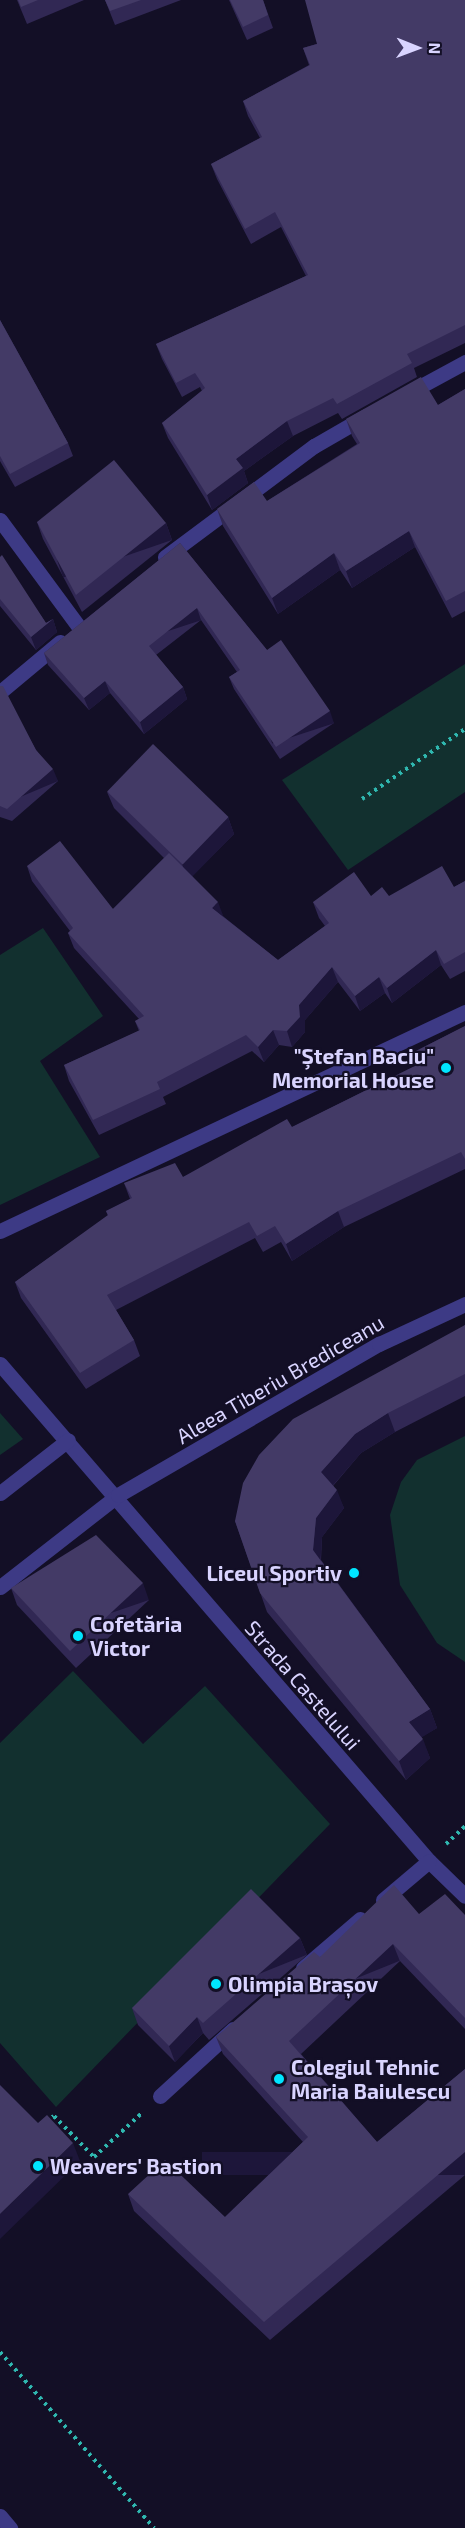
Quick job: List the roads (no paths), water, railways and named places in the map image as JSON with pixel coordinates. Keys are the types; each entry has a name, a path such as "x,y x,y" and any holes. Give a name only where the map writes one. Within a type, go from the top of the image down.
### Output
{"street":[{"path":"148,570 314,446 465,362"},
{"path":"0,520 79,627"},
{"path":"0,692 96,613"},
{"path":"0,1231 465,1011"},
{"name":"Aleea Tiberiu Brediceanu","path":"0,1587 112,1499 379,1344 465,1304"},
{"name":"Strada Castelului","path":"0,1364 68,1440 112,1499 429,1861 465,1896"},
{"path":"0,1493 68,1440"},
{"path":"289,1980 429,1861"},
{"path":"160,2097 246,2018"},
{"path":"0,2516 10,2528"}],"place":[{"name":"\"Ştefan Baciu\" Memorial House","path":"446,1068"},
{"name":"Liceul Sportiv","path":"354,1573"},
{"name":"Cofetăria Victor","path":"78,1636"},
{"name":"Olimpia Brașov","path":"216,1984"},
{"name":"Colegiul Tehnic Maria Baiulescu","path":"279,2079"},
{"name":"Weavers' Bastion","path":"38,2166"}]}
